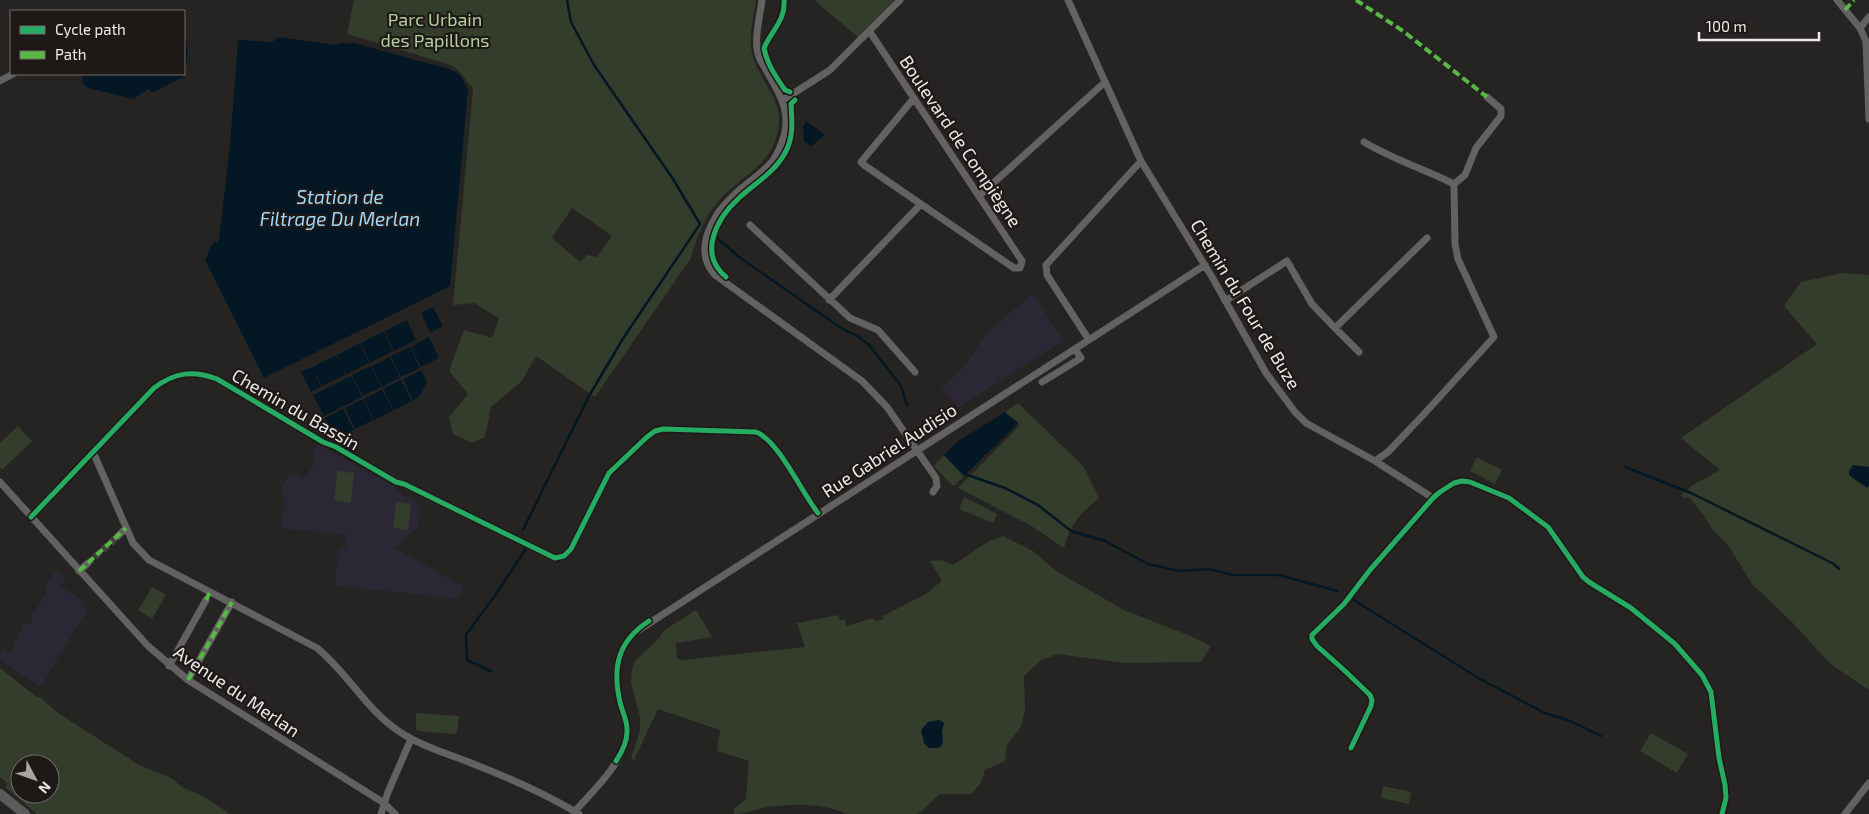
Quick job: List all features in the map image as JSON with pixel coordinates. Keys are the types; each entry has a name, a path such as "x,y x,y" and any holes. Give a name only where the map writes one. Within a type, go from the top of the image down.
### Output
{"street":[{"path":"762,0 758,36 759,57 783,100 786,121 782,142 769,165 732,196 709,229 704,252 709,268 715,275 862,381 887,407 936,478 937,486 933,492"},
{"path":"783,100 830,70 900,0"},
{"name":"Chemin du Four de Buze","path":"1068,0 1141,162 1205,265 1266,373 1295,412 1306,423 1375,460 1434,498"},
{"path":"1837,0 1860,28 1866,41 1869,119"},
{"path":"1860,28 1869,17"},
{"name":"Boulevard de Compiègne","path":"870,32 1022,262 1020,268 1014,268 921,204"},
{"path":"0,81 11,75"},
{"path":"979,196 1105,82"},
{"path":"1454,184 1465,175 1476,148 1501,116 1501,109 1487,97"},
{"path":"829,300 921,204 862,162 914,98"},
{"path":"1364,142 1382,153 1423,169 1454,184"},
{"path":"1089,340 1047,275 1046,265 1141,162"},
{"path":"1375,460 1388,452 1494,337 1458,259 1454,184"},
{"path":"750,225 850,318 878,330 915,372"},
{"path":"1335,328 1427,238"},
{"path":"1225,301 1288,261 1312,304 1359,352"},
{"name":"Rue Gabriel Audisio","path":"577,813 611,769 626,741 628,733 620,704 616,676 619,656 627,640 641,626 1205,265"},
{"path":"1042,382 1081,358 1075,349"},
{"name":"Chemin du Bassin","path":"31,518 147,395 162,382 176,375 199,373 217,379 323,442 336,447 396,482 404,484 555,558 564,556 571,549 609,473 647,437 655,431 663,429 756,432 762,434 776,449 818,514"},
{"path":"93,452 133,543 149,560 317,648 328,657 373,708 401,733 521,782 577,813"},
{"name":"Avenue du Merlan","path":"0,482 79,571 169,666 188,680 384,803 395,814"},
{"path":"1351,748 1372,700 1344,670 1317,646 1312,639 1312,635 1344,604 1370,570 1440,492 1454,483 1470,482 1509,498 1548,527 1583,577 1631,608 1675,644 1702,675 1712,692 1719,758 1725,785 1726,798 1722,814"},
{"path":"118,536 126,528"},
{"path":"79,571 86,564"},
{"path":"169,666 206,600"},
{"path":"188,680 232,602"},
{"path":"381,814 411,738"},
{"path":"1844,814 1869,783"},
{"path":"0,794 25,814"}],"shaded area":[{"path":"1033,293 1063,341 959,407 941,389 967,363 986,334"},
{"path":"321,446 394,486 398,492 420,504 419,526 394,548 464,587 457,599 335,585 338,548 345,549 346,535 280,528 285,507 282,486 291,472 304,479 316,460 312,448"},
{"path":"56,570 66,577 60,586 84,601 82,605 88,609 40,687 0,660 0,655 4,649 10,653 25,623 29,624 33,617 31,616 48,590 45,587"}],"green space":[{"name":"Parc Urbain des Papillons","path":"354,0 756,0 751,47 755,64 771,92 778,112 777,135 768,155 754,170 722,197 711,211 699,234 691,258 595,397 536,356 522,381 491,407 485,437 472,443 453,434 449,417 468,394 449,371 464,330 492,338 499,318 474,303 453,305 473,89 459,71 451,65 347,34","holes":["572,208 612,236 597,257 587,255 580,262 552,238"]},
{"path":"814,0 894,0 858,37"},
{"path":"1842,273 1869,275 1869,690 1825,658 1791,621 1752,584 1728,545 1712,529 1689,497 1684,498 1681,495 1691,486 1720,470 1681,438 1817,344 1784,306 1801,282"},
{"path":"1018,403 1083,466 1099,498 1086,509 1073,525 1064,548 1030,525 958,488 1020,425 1005,412"},
{"path":"18,426 32,441 2,470 0,467 0,443"},
{"path":"944,455 964,476 955,485 952,485 934,466"},
{"path":"1477,457 1502,470 1495,484 1470,471"},
{"path":"337,471 354,473 351,503 334,501"},
{"path":"964,497 997,514 993,523 959,509"},
{"path":"396,502 411,504 408,530 393,528"},
{"path":"1003,536 1033,551 1056,571 1124,610 1211,646 1201,662 1126,663 1057,654 1040,661 1024,676 1025,710 1021,727 1007,745 1005,761 985,770 981,783 971,794 939,794 917,814 846,814 838,810 819,806 786,805 734,814 734,809 746,799 749,761 717,751 720,730 658,709 634,760 631,758 640,730 640,717 631,683 635,661 660,637 663,631 696,610 712,637 676,643 677,659 683,660 805,647 797,623 838,615 840,620 845,619 846,626 873,618 876,621 884,619 883,616 924,595 942,581 930,561 942,560 953,565 989,541"},
{"path":"152,587 166,595 152,619 138,610"},
{"path":"0,668 38,698 40,697 58,713 139,765 171,778 182,787 206,798 230,814 37,814 25,804 60,804 60,754 10,754 10,791 5,787 8,784 0,777"},
{"path":"416,714 459,717 457,732 455,734 418,731 416,729"},
{"path":"1651,733 1688,754 1677,773 1640,751"},
{"path":"1383,786 1411,792 1409,804 1381,798"}],"water":[{"name":"Station de Filtrage Du Merlan","path":"279,37 336,45 354,43 449,69 459,74 468,89 450,286 264,378 205,260 214,241 217,242 219,239 230,146 238,41 272,42"},
{"path":"185,39 187,45 185,70"},
{"path":"82,75 184,75 152,93 148,89 134,99 88,88 83,84"},
{"path":"806,121 825,135 811,146 804,141 803,127"},
{"path":"433,307 443,326 430,333 421,313"},
{"path":"407,320 416,340 394,351 385,331"},
{"path":"384,331 393,351 370,363 361,343"},
{"path":"429,337 439,358 421,367 411,347"},
{"path":"360,343 369,363 346,374 342,366 345,375 322,386 317,376 321,387 311,392 301,372 312,367 314,371 313,367 336,355 340,363 337,355"},
{"path":"410,347 420,368 401,377 391,356"},
{"path":"390,357 400,378 382,387 372,366"},
{"path":"371,366 381,387 363,396 352,375"},
{"path":"421,370 427,382 419,397 413,400 403,379"},
{"path":"351,376 362,397 324,416 313,395"},
{"path":"401,380 412,401 394,410 383,389"},
{"path":"382,390 393,410 374,420 364,399"},
{"path":"363,399 373,420 355,429 345,408"},
{"path":"343,409 354,430 335,439 325,418"},
{"path":"1005,412 1018,423 964,476 944,455 957,442"},
{"path":"1853,465 1869,467 1869,485 1867,488 1849,475"},
{"path":"939,720 944,723 942,732 943,743 939,748 929,748 924,743 921,730 928,722"}],"waterway":[{"path":"523,530 589,396 624,337 700,224 673,179 594,65 571,22 567,0"},
{"path":"717,238 739,257 841,328 859,337 869,345 901,386 907,405"},
{"path":"1625,467 1691,493 1834,564 1839,569"},
{"path":"965,474 1005,488 1038,505 1071,531 1105,541 1148,564 1180,571 1209,569 1233,575 1279,575 1337,591"},
{"path":"491,671 467,660 466,635 525,550"},
{"path":"1352,599 1480,679 1545,713 1568,720 1601,736"}],"tunnel":[{"path":"87,564 118,536"}],"marked path":[{"path":"1356,0 1403,31 1487,97"},
{"path":"1845,10 1854,0"},
{"path":"79,571 126,528"},
{"path":"206,600 210,592"},
{"path":"188,680 232,602"}],"cycle path":[{"path":"784,0 783,14 764,48 775,75 785,90 790,92"},
{"path":"726,277 718,268 713,258 713,237 717,226 731,206 781,160 788,147 791,135 791,104 795,100"},
{"path":"31,517 154,388 169,379 184,374 200,374 217,379 323,442 336,447 396,482 404,484 555,558 564,556 571,549 609,473 647,437 655,431 663,429 756,432 773,445 818,513"},
{"path":"1351,748 1372,700 1370,695 1317,646 1312,639 1312,635 1344,604 1370,570 1433,498 1454,483 1470,482 1509,498 1548,527 1583,577 1631,608 1675,644 1702,675 1711,692 1719,758 1725,785 1726,798 1722,814"},
{"path":"616,761 624,747 627,732 627,724 618,689 617,666 624,646 630,637 649,621"}]}
